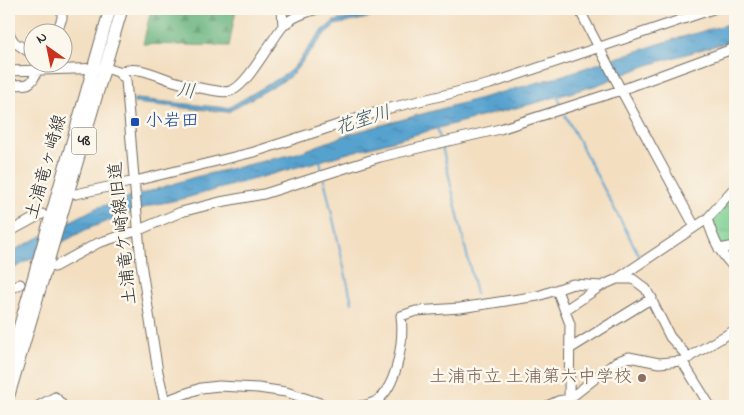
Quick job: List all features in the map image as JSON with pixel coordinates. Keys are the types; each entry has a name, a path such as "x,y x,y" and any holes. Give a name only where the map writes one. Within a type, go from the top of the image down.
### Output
{"main road":[{"name":"土浦竜ヶ崎線","path":"9,362 35,272 46,217 110,9"},
{"name":"土浦竜ヶ崎線","path":"9,395 50,266 62,214 122,9"}],"street":[{"path":"61,22 62,9"},
{"path":"282,9 283,26"},
{"path":"72,67 106,68 118,72 125,69 146,70 171,80 206,89 224,92 233,91 243,82 283,26 296,16 317,9"},
{"path":"579,9 695,227"},
{"path":"76,194 135,184 254,152 390,108 490,84 713,9"},
{"path":"9,34 14,42 22,47"},
{"path":"50,266 98,243 181,212 220,202 264,194 380,157 500,129 621,90 735,48"},
{"path":"9,71 22,71"},
{"path":"9,84 27,85 34,80 36,72"},
{"name":"土浦竜ケ崎線旧道","path":"118,72 124,76 128,86 141,263 158,372 165,404"},
{"path":"565,310 600,286 617,279 707,219 733,193"},
{"path":"9,232 46,217"},
{"path":"707,219 719,249 735,268"},
{"path":"719,249 735,246"},
{"path":"617,279 633,279 646,289 670,337 685,359 710,406"},
{"path":"9,290 20,284"},
{"path":"360,406 380,398 389,386 395,371 403,331 401,316 416,311 460,308 528,297 573,284 600,286"},
{"path":"557,290 570,324 569,399"},
{"path":"571,348 652,298"},
{"path":"547,406 569,399 616,362 629,357 659,363 685,359 735,330"},
{"path":"165,404 201,388 219,386 286,392 316,404 329,406"},
{"path":"38,406 55,396 63,406"}],"green space":[{"path":"151,9 236,9 229,46 143,44"},
{"path":"729,194 735,199 735,246 719,249 707,219"}],"water":[{"path":"384,9 398,9 335,25 324,35 288,78 228,112 134,103 134,99 137,99 228,108 286,74 293,68 321,32 334,21 362,16"},
{"path":"735,22 735,40 648,65 597,85 535,103 182,199 152,205 87,229 9,271 9,253 96,208 195,177 298,153 349,134 554,78 665,42"}],"waterway":[{"path":"557,95 561,106"},
{"path":"565,115 640,257"},
{"path":"437,126 440,139"},
{"path":"442,146 476,294"},
{"path":"320,159 322,172"},
{"path":"324,179 352,303"}],"place":[{"name":"小岩田","path":"135,122"},
{"name":"土浦市立 土浦第六中学校","path":"642,378"}],"water label":[{"name":"川","path":"186,92"},
{"name":"花室川","path":"363,121"}]}
